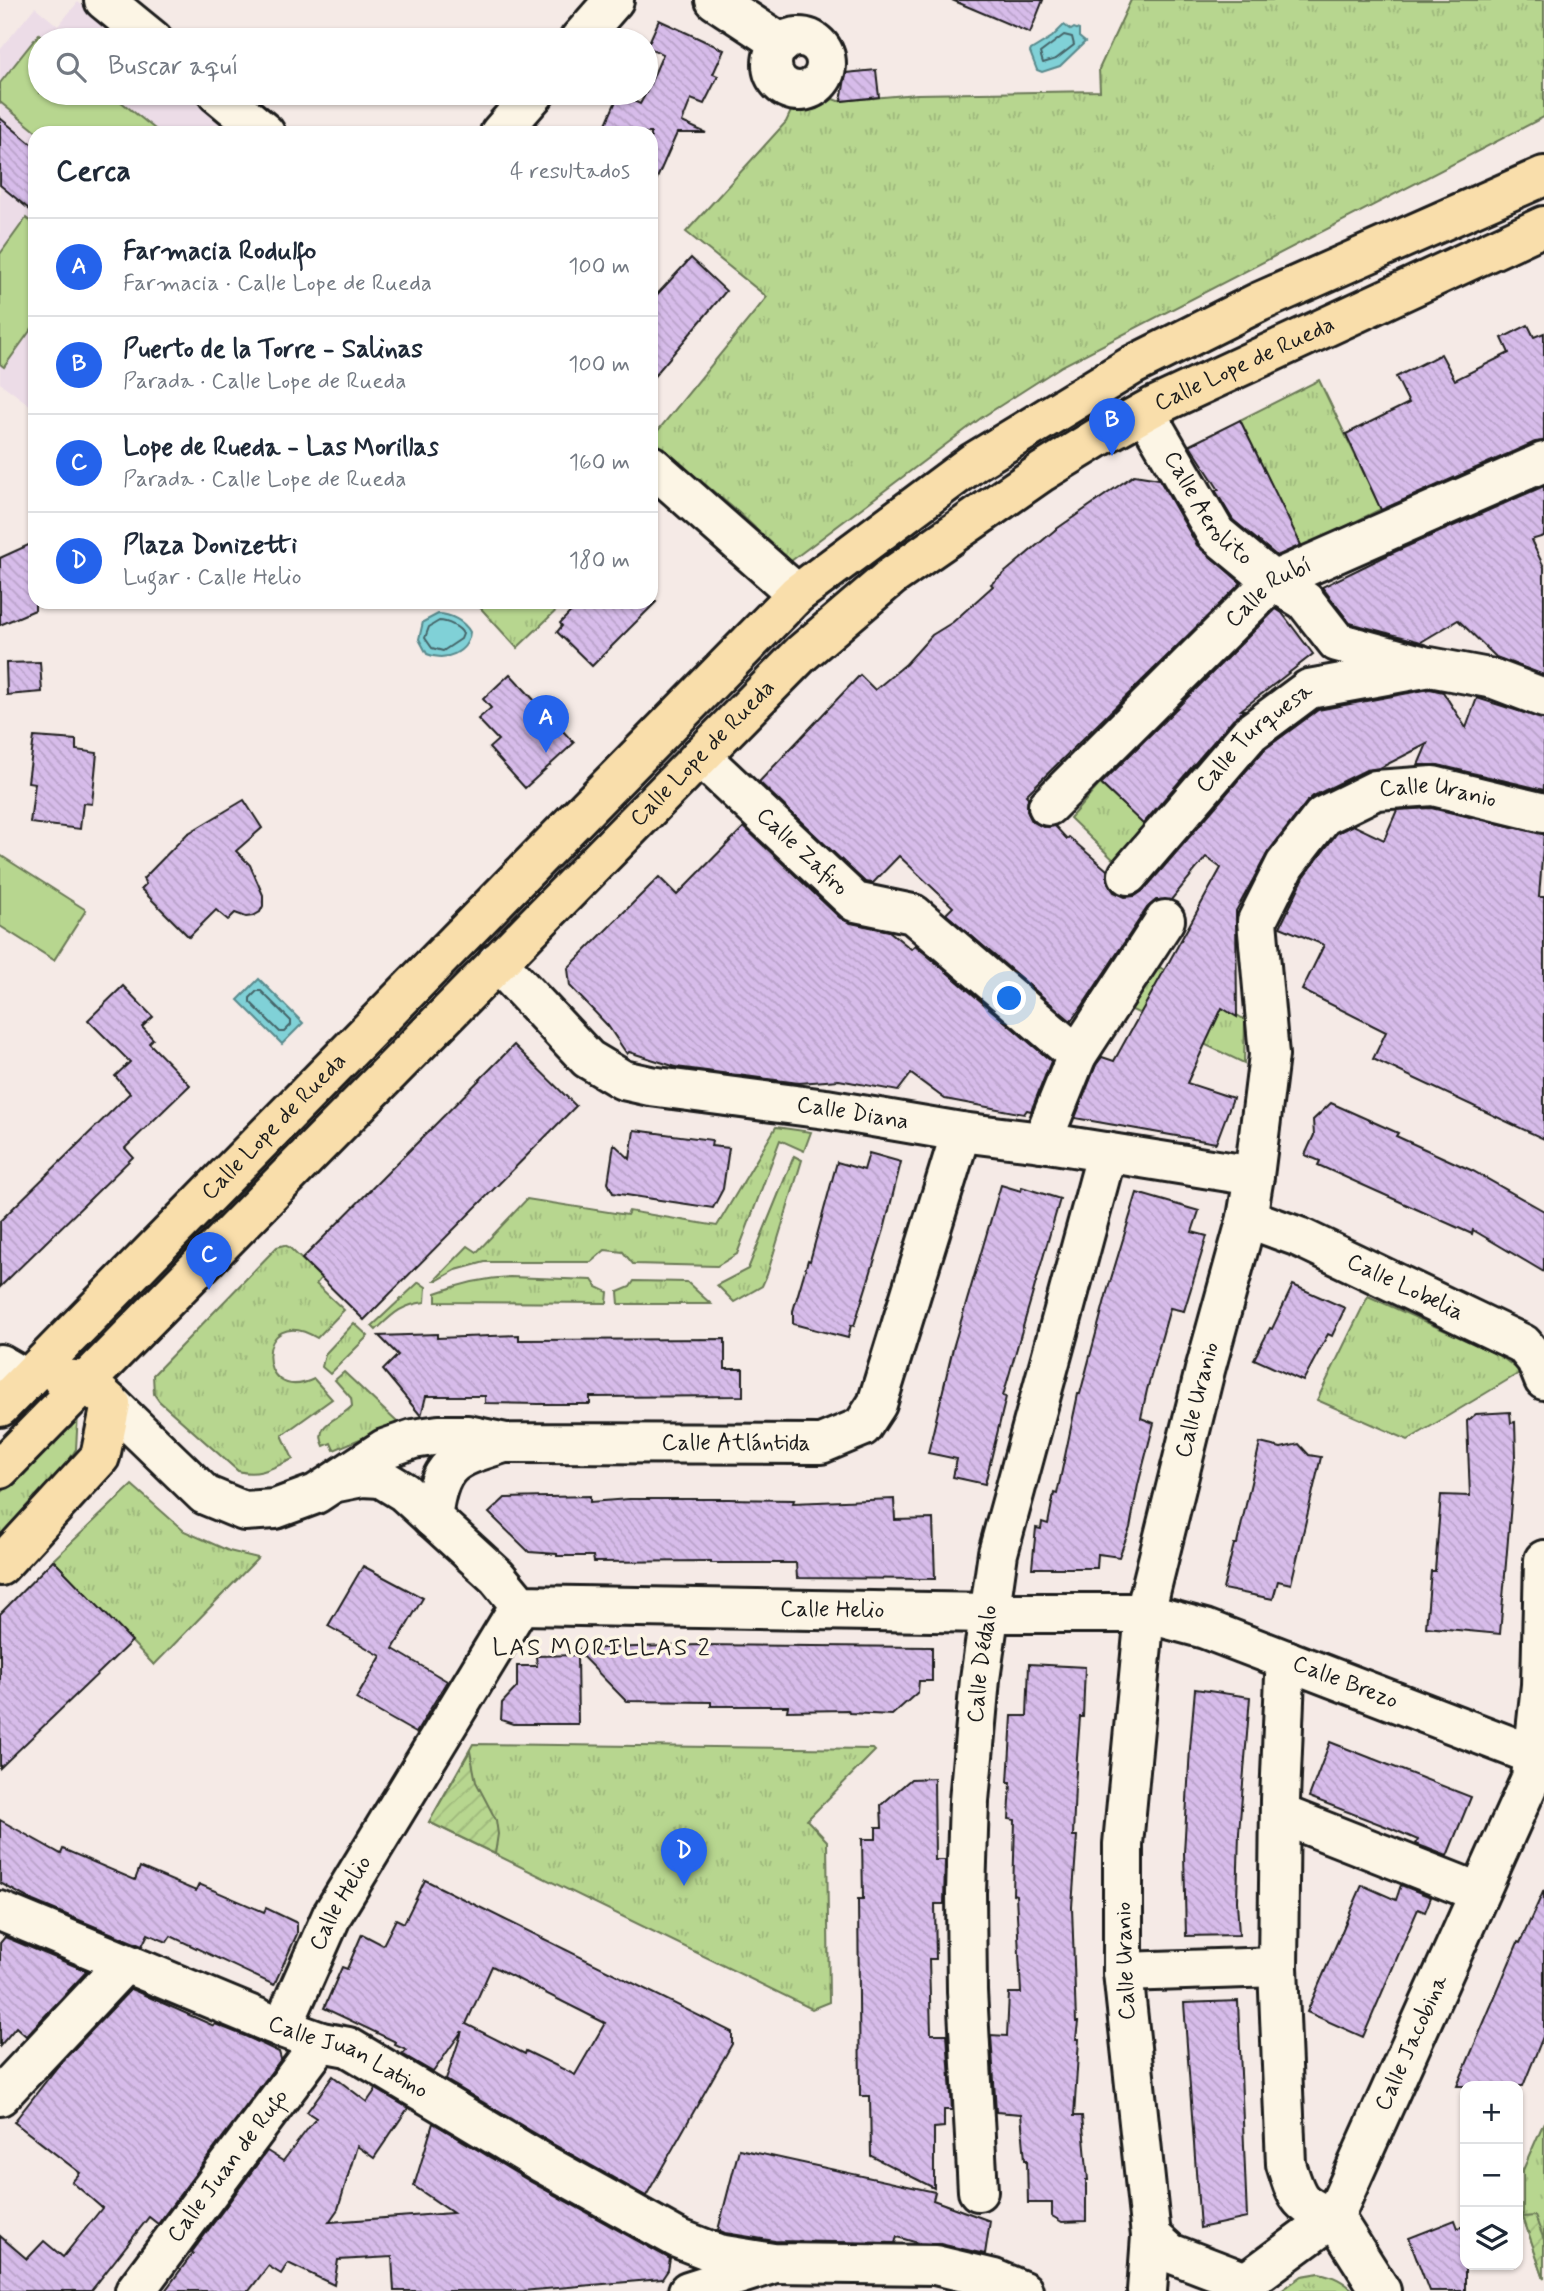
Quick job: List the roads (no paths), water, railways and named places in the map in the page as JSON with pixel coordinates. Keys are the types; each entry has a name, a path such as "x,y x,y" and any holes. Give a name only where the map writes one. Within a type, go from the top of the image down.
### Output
{"main road":[{"name":"Calle Lope de Rueda","path":"1393,244 1418,213 1544,148"},
{"name":"Calle Lope de Rueda","path":"0,1407 11,1371 124,1283 797,594 974,462 1133,365 1259,302 1544,177"},
{"name":"Calle Lope de Rueda","path":"0,1469 99,1393 497,962 802,653 891,577 1042,472 1145,412 1544,226"},
{"path":"0,1566 100,1457 99,1393 11,1371"}],"street":[{"path":"104,0 138,28"},
{"path":"590,28 614,0"},
{"path":"715,0 782,44"},
{"path":"231,105 257,126"},
{"path":"506,126 524,105"},
{"name":"Calle Aerolito","path":"1145,412 1216,534 1273,581 1305,601 1338,642 1430,667"},
{"name":"Calle Rubí","path":"1048,806 1273,581 1544,462"},
{"path":"658,471 797,594"},
{"name":"Calle Turquesa","path":"1128,875 1250,733 1309,689 1430,667 1493,679 1544,698"},
{"name":"Calle Zafiro","path":"700,756 855,902 913,914 1077,1055"},
{"name":"Calle Uranio","path":"1147,2291 1151,2236 1124,1972 1124,1844 1145,1612 1205,1370 1247,1219 1254,1176 1269,1055 1257,921 1285,865 1323,816 1376,790 1433,786 1544,813"},
{"path":"1042,1142 1077,1055 1165,920"},
{"name":"Calle Diana","path":"497,962 588,1059 622,1080 1254,1176"},
{"name":"Calle Atlántida","path":"99,1393 205,1495 244,1511 275,1509 316,1494 384,1449 413,1439 439,1435 468,1435 506,1443 821,1444 862,1427 877,1404 961,1132"},
{"name":"Calle Dédalo","path":"978,2191 967,1991 966,1893 969,1801 980,1679 998,1553 1107,1152"},
{"name":"Calle Lobelia","path":"1247,1219 1299,1237 1523,1344 1536,1360 1544,1380"},
{"name":"Calle Atlántida","path":"432,1518 435,1492 443,1474 456,1460 506,1443"},
{"path":"100,1457 132,1452 163,1455"},
{"name":"Calle Atlántida","path":"337,1482 362,1477 382,1478 404,1492 432,1518"},
{"path":"432,1518 497,1577 520,1605"},
{"path":"1541,1755 1544,1560"},
{"name":"Calle Helio","path":"282,2028 332,1915 520,1605 991,1613 1145,1612"},
{"name":"Calle Brezo","path":"1145,1612 1205,1629 1541,1755"},
{"path":"1287,1660 1280,1814 1278,1967 1286,2164 1294,2189 1308,2208 1334,2217 1381,2291"},
{"name":"Calle Jacobina","path":"1240,2286 1334,2217 1541,1755"},
{"path":"1280,1814 1478,1892"},
{"name":"Calle Juan Latino","path":"0,1911 282,2028 321,2042 348,2047 542,2163 677,2238 718,2254 773,2263"},
{"path":"0,2096 124,1964"},
{"path":"1124,1972 1278,1967"},
{"name":"Calle Juan de Rufo","path":"135,2291 321,2042"},
{"path":"1151,2236 1170,2253 1240,2286"},
{"path":"668,2291 682,2282 687,2259 677,2238"},
{"path":"688,2291 773,2263 935,2265 1002,2287"}],"water":[{"path":"1064,25 1071,30 1079,30 1079,37 1085,42 1060,66 1042,72 1037,70 1031,50 1052,37"},
{"path":"438,614 456,619 470,632 465,645 448,656 427,654 419,639 423,622"},
{"path":"259,979 303,1023 282,1044 238,1000"}],"place":[{"name":"Puerto de la Torre - Salinas","path":"1112,456"},
{"name":"Farmacia Rodulfo","path":"546,753"},
{"name":"Lope de Rueda - Las Morillas","path":"209,1290"},
{"name":"Plaza Donizetti","path":"684,1886"}],"district":[{"name":"LAS MORILLAS 2","path":"602,1648"}]}
